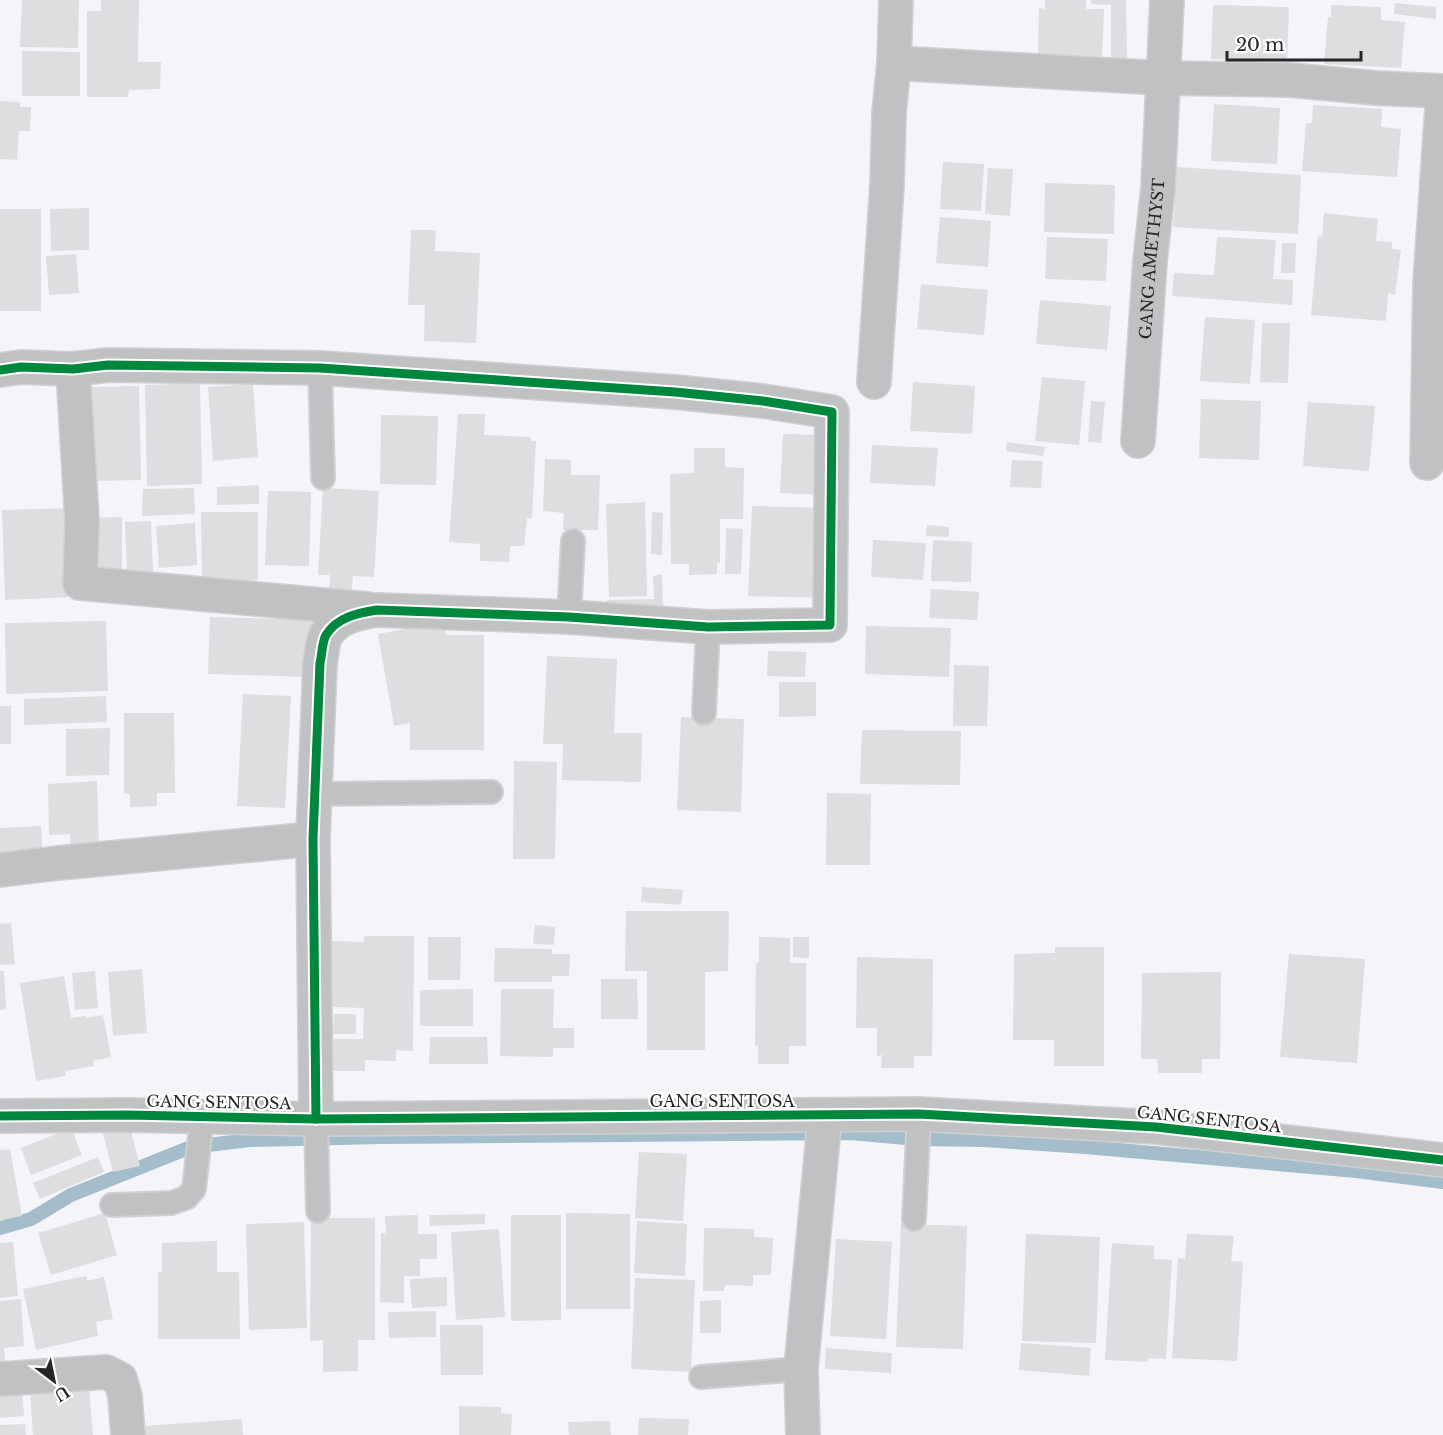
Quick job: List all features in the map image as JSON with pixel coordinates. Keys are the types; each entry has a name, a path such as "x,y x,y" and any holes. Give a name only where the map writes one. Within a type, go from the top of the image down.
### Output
{"street":[{"path":"874,382 896,0"},
{"name":"GANG AMETHYST","path":"1138,441 1150,261 1158,188 1167,0"},
{"path":"894,63 1162,78 1290,80 1443,92 1430,284 1426,463"},
{"path":"0,370 21,367 73,369 108,365 320,368 675,392 763,401 832,412 830,626 708,627 569,617 377,610 80,582 82,521 73,369"},
{"path":"316,1119 313,839 320,663 326,636 337,622 354,614 377,610"},
{"path":"0,870 313,839"},
{"name":"GANG SENTOSA","path":"0,1116 202,1117 824,1129 919,1114 1156,1127 1443,1160"},
{"path":"803,1435 801,1369 824,1129"},
{"path":"0,1379 106,1372 120,1379 126,1396 128,1435"}],"lane":[{"path":"320,368 323,478"},
{"path":"569,617 573,541"},
{"path":"704,713 708,627"},
{"path":"316,794 491,792"},
{"path":"914,1220 919,1114"},
{"path":"112,1205 171,1203 186,1198 194,1189 202,1117"},
{"path":"316,1119 318,1211"},
{"path":"702,1377 801,1369"}],"building":[{"path":"22,0 79,0 78,48 20,47"},
{"path":"101,0 139,0 138,62 161,62 160,89 129,90 128,97 87,97 87,11 101,11"},
{"path":"1045,0 1086,0 1086,9 1104,9 1102,56 1038,55 1039,8 1045,9"},
{"path":"1091,0 1126,0 1127,59 1111,59 1111,5 1091,4"},
{"path":"1395,3 1436,7 1436,19 1394,14"},
{"path":"1213,5 1289,7 1287,61 1211,59"},
{"path":"1331,5 1381,7 1381,20 1405,22 1401,68 1324,64"},
{"path":"22,51 80,52 80,96 22,96"},
{"path":"0,101 20,102 20,107 31,107 30,131 19,131 17,160 0,159"},
{"path":"1214,104 1280,108 1277,164 1211,161"},
{"path":"1313,105 1382,109 1381,127 1401,129 1397,177 1302,171 1306,123 1312,123"},
{"path":"943,162 984,164 981,211 940,209"},
{"path":"1177,167 1301,175 1298,234 1173,227"},
{"path":"988,168 1013,169 1010,216 985,214"},
{"path":"1045,183 1115,185 1114,234 1044,232"},
{"path":"89,208 89,250 51,251 50,209"},
{"path":"0,209 41,209 41,311 0,311"},
{"path":"1324,213 1378,219 1376,241 1392,242 1392,249 1401,250 1395,295 1388,293 1386,321 1311,315 1318,236 1322,237"},
{"path":"940,217 991,221 988,267 936,263"},
{"path":"411,230 436,230 435,251 480,253 476,343 424,341 425,305 408,305"},
{"path":"1047,237 1108,239 1106,281 1045,279"},
{"path":"1217,237 1276,240 1273,279 1293,280 1292,305 1172,296 1174,273 1214,275"},
{"path":"1282,243 1296,243 1295,273 1281,273"},
{"path":"76,254 79,293 49,295 46,256"},
{"path":"921,284 988,290 984,335 917,329"},
{"path":"1040,300 1111,306 1107,350 1036,344"},
{"path":"1205,317 1255,320 1250,384 1200,381"},
{"path":"1262,323 1290,323 1288,383 1260,382"},
{"path":"1042,377 1085,381 1079,445 1035,441"},
{"path":"913,382 975,386 972,434 910,431"},
{"path":"200,383 202,484 147,486 145,385"},
{"path":"253,384 258,457 213,461 208,387"},
{"path":"139,386 141,480 94,481 92,387"},
{"path":"1201,399 1261,401 1259,460 1199,458"},
{"path":"1091,401 1105,402 1101,443 1088,442"},
{"path":"1308,402 1375,406 1369,471 1303,466"},
{"path":"458,414 485,414 484,435 531,437 531,441 536,441 532,518 527,518 524,546 510,546 509,562 480,561 480,544 449,542"},
{"path":"381,415 438,416 436,485 380,484"},
{"path":"783,434 826,435 823,495 780,493"},
{"path":"1007,442 1045,447 1043,456 1006,451"},
{"path":"872,445 938,448 935,486 870,483"},
{"path":"694,448 725,448 725,467 744,468 743,519 720,519 720,563 717,563 717,574 689,575 689,564 671,564 670,474 694,473"},
{"path":"545,459 571,460 571,475 600,475 598,530 563,530 564,513 543,511"},
{"path":"1012,460 1043,461 1041,488 1010,487"},
{"path":"259,485 259,504 217,505 217,487"},
{"path":"194,488 195,514 142,516 143,489"},
{"path":"323,488 379,491 374,577 353,576 351,595 329,593 330,575 318,575"},
{"path":"268,491 311,492 309,566 265,565"},
{"path":"645,502 647,596 609,597 606,504"},
{"path":"752,506 829,508 825,598 748,596"},
{"path":"71,508 73,597 5,600 2,510"},
{"path":"201,512 258,512 258,580 202,581"},
{"path":"652,512 663,513 662,555 651,554"},
{"path":"122,517 122,578 94,579 93,518"},
{"path":"151,521 153,571 127,573 125,522"},
{"path":"195,523 197,565 159,568 156,526"},
{"path":"927,525 949,527 949,537 926,536"},
{"path":"726,528 743,529 741,574 725,574"},
{"path":"873,540 926,543 923,580 871,577"},
{"path":"933,540 972,542 971,582 931,581"},
{"path":"662,574 663,614 607,612 607,600 654,599 653,576"},
{"path":"931,589 979,592 977,620 929,618"},
{"path":"210,617 312,620 310,677 208,674"},
{"path":"106,621 108,691 6,694 5,623"},
{"path":"443,622 446,635 484,635 484,750 410,750 410,723 394,726 378,634"},
{"path":"866,626 951,628 949,677 865,674"},
{"path":"768,651 806,652 805,677 767,676"},
{"path":"547,656 617,659 614,733 642,733 641,782 562,780 563,744 543,744"},
{"path":"954,665 989,666 987,726 953,726"},
{"path":"779,682 816,682 816,716 779,717"},
{"path":"243,694 291,696 285,808 237,806"},
{"path":"106,696 107,722 24,725 24,699"},
{"path":"0,706 11,706 11,744 0,744"},
{"path":"124,713 174,713 175,793 157,793 157,806 130,807 130,794 124,794"},
{"path":"681,717 744,719 741,812 677,810"},
{"path":"110,728 109,775 66,776 66,729"},
{"path":"862,730 961,731 960,785 860,784"},
{"path":"514,761 557,762 555,859 513,859"},
{"path":"97,781 99,849 71,850 70,834 49,835 48,784"},
{"path":"827,793 871,794 870,865 826,865"},
{"path":"41,826 43,859 0,861 0,828"},
{"path":"642,887 683,890 681,905 641,902"},
{"path":"626,911 729,911 728,971 705,972 705,1050 647,1050 647,971 625,971"},
{"path":"11,923 15,964 0,965 0,924"},
{"path":"535,925 555,927 554,945 533,944"},
{"path":"364,936 414,936 413,1051 396,1050 396,1061 365,1060 365,1071 325,1071 325,1039 363,1039 364,1008 331,1007 332,941 364,942"},
{"path":"428,937 461,937 460,980 428,980"},
{"path":"759,937 790,938 790,963 806,963 806,1046 789,1046 789,1064 758,1064 758,1046 755,1045 756,963 759,963"},
{"path":"793,937 809,937 809,958 793,957"},
{"path":"1055,947 1104,947 1104,1066 1054,1066 1054,1040 1013,1040 1014,954 1055,953"},
{"path":"495,948 552,949 552,954 570,954 569,976 552,976 552,982 494,982"},
{"path":"1289,954 1365,959 1357,1063 1280,1057"},
{"path":"857,957 933,959 932,1056 914,1056 914,1068 881,1068 882,1055 877,1056 877,1028 856,1028"},
{"path":"142,969 147,1033 113,1036 108,972"},
{"path":"0,971 4,971 6,1009 0,1010"},
{"path":"95,971 98,1008 75,1010 72,973"},
{"path":"1221,972 1220,1059 1202,1059 1202,1073 1158,1073 1157,1059 1141,1059 1142,973"},
{"path":"64,976 71,1018 103,1015 111,1057 93,1061 94,1066 65,1071 66,1076 36,1081 20,983"},
{"path":"601,979 637,979 638,1019 601,1019"},
{"path":"473,989 473,1026 420,1026 420,990"},
{"path":"501,989 554,989 553,1028 574,1028 574,1048 553,1048 553,1057 500,1056"},
{"path":"334,1014 356,1014 356,1034 333,1034"},
{"path":"430,1037 487,1037 488,1064 429,1064"},
{"path":"130,1127 140,1166 113,1172 103,1134"},
{"path":"71,1128 82,1155 31,1175 21,1148"},
{"path":"10,1149 22,1216 0,1220 0,1150"},
{"path":"639,1152 687,1154 683,1221 635,1218"},
{"path":"98,1157 104,1172 40,1199 33,1183"},
{"path":"105,1213 117,1255 51,1275 38,1233"},
{"path":"566,1213 630,1214 630,1309 566,1309"},
{"path":"485,1214 485,1224 430,1226 429,1215"},
{"path":"418,1215 418,1234 437,1234 437,1259 420,1259 420,1276 404,1276 404,1303 380,1302 381,1233 386,1233 385,1216"},
{"path":"511,1215 561,1215 561,1320 511,1321"},
{"path":"311,1218 375,1218 375,1340 358,1340 358,1371 323,1372 323,1340 310,1341"},
{"path":"637,1221 687,1224 685,1276 634,1273"},
{"path":"304,1222 307,1328 249,1330 246,1224"},
{"path":"901,1224 967,1226 963,1349 896,1347"},
{"path":"704,1228 754,1229 754,1237 773,1238 771,1275 753,1275 753,1286 725,1285 724,1291 703,1291"},
{"path":"499,1229 505,1317 456,1320 451,1232"},
{"path":"1026,1234 1100,1237 1096,1343 1022,1341"},
{"path":"1187,1234 1234,1236 1231,1261 1243,1262 1237,1361 1172,1358 1178,1258 1185,1259"},
{"path":"836,1239 892,1242 886,1339 830,1336"},
{"path":"217,1241 217,1272 239,1272 240,1339 158,1339 158,1272 162,1272 162,1243"},
{"path":"13,1242 18,1296 0,1298 0,1243"},
{"path":"1112,1243 1154,1246 1154,1259 1172,1260 1166,1359 1148,1358 1148,1362 1105,1360"},
{"path":"86,1276 87,1281 104,1277 113,1319 96,1322 98,1336 36,1350 23,1289"},
{"path":"447,1277 447,1306 412,1308 410,1279"},
{"path":"635,1278 695,1280 691,1372 631,1369"},
{"path":"21,1299 24,1346 4,1348 6,1367 0,1368 0,1301"},
{"path":"721,1300 721,1333 700,1333 700,1301"},
{"path":"436,1311 436,1337 389,1338 388,1312"},
{"path":"440,1325 483,1325 483,1375 441,1375"},
{"path":"1021,1343 1091,1348 1089,1376 1019,1370"},
{"path":"826,1348 892,1353 891,1373 825,1369"},
{"path":"89,1386 93,1435 33,1435 30,1391"},
{"path":"22,1391 24,1416 0,1418 0,1392"},
{"path":"459,1406 501,1407 501,1413 512,1414 511,1435 459,1435"},
{"path":"639,1418 689,1419 688,1435 638,1435"},
{"path":"242,1419 243,1435 144,1435 143,1426"},
{"path":"610,1421 611,1435 569,1435 568,1422"},
{"path":"25,1424 26,1435 0,1435 0,1425"}],"waterway":[{"path":"0,1228 31,1219 71,1195 191,1147 250,1140 851,1133 916,1139 985,1140 1085,1147 1356,1171 1443,1182"}],"cycle path":[{"path":"0,370 21,367 73,369 108,365 320,368 675,392 763,401 832,412 830,625 708,627 569,617 377,610 355,614 342,620 326,635 320,663 313,839 316,1119"},
{"path":"0,1116 128,1115 316,1119 919,1114 1156,1127 1443,1160"}]}
